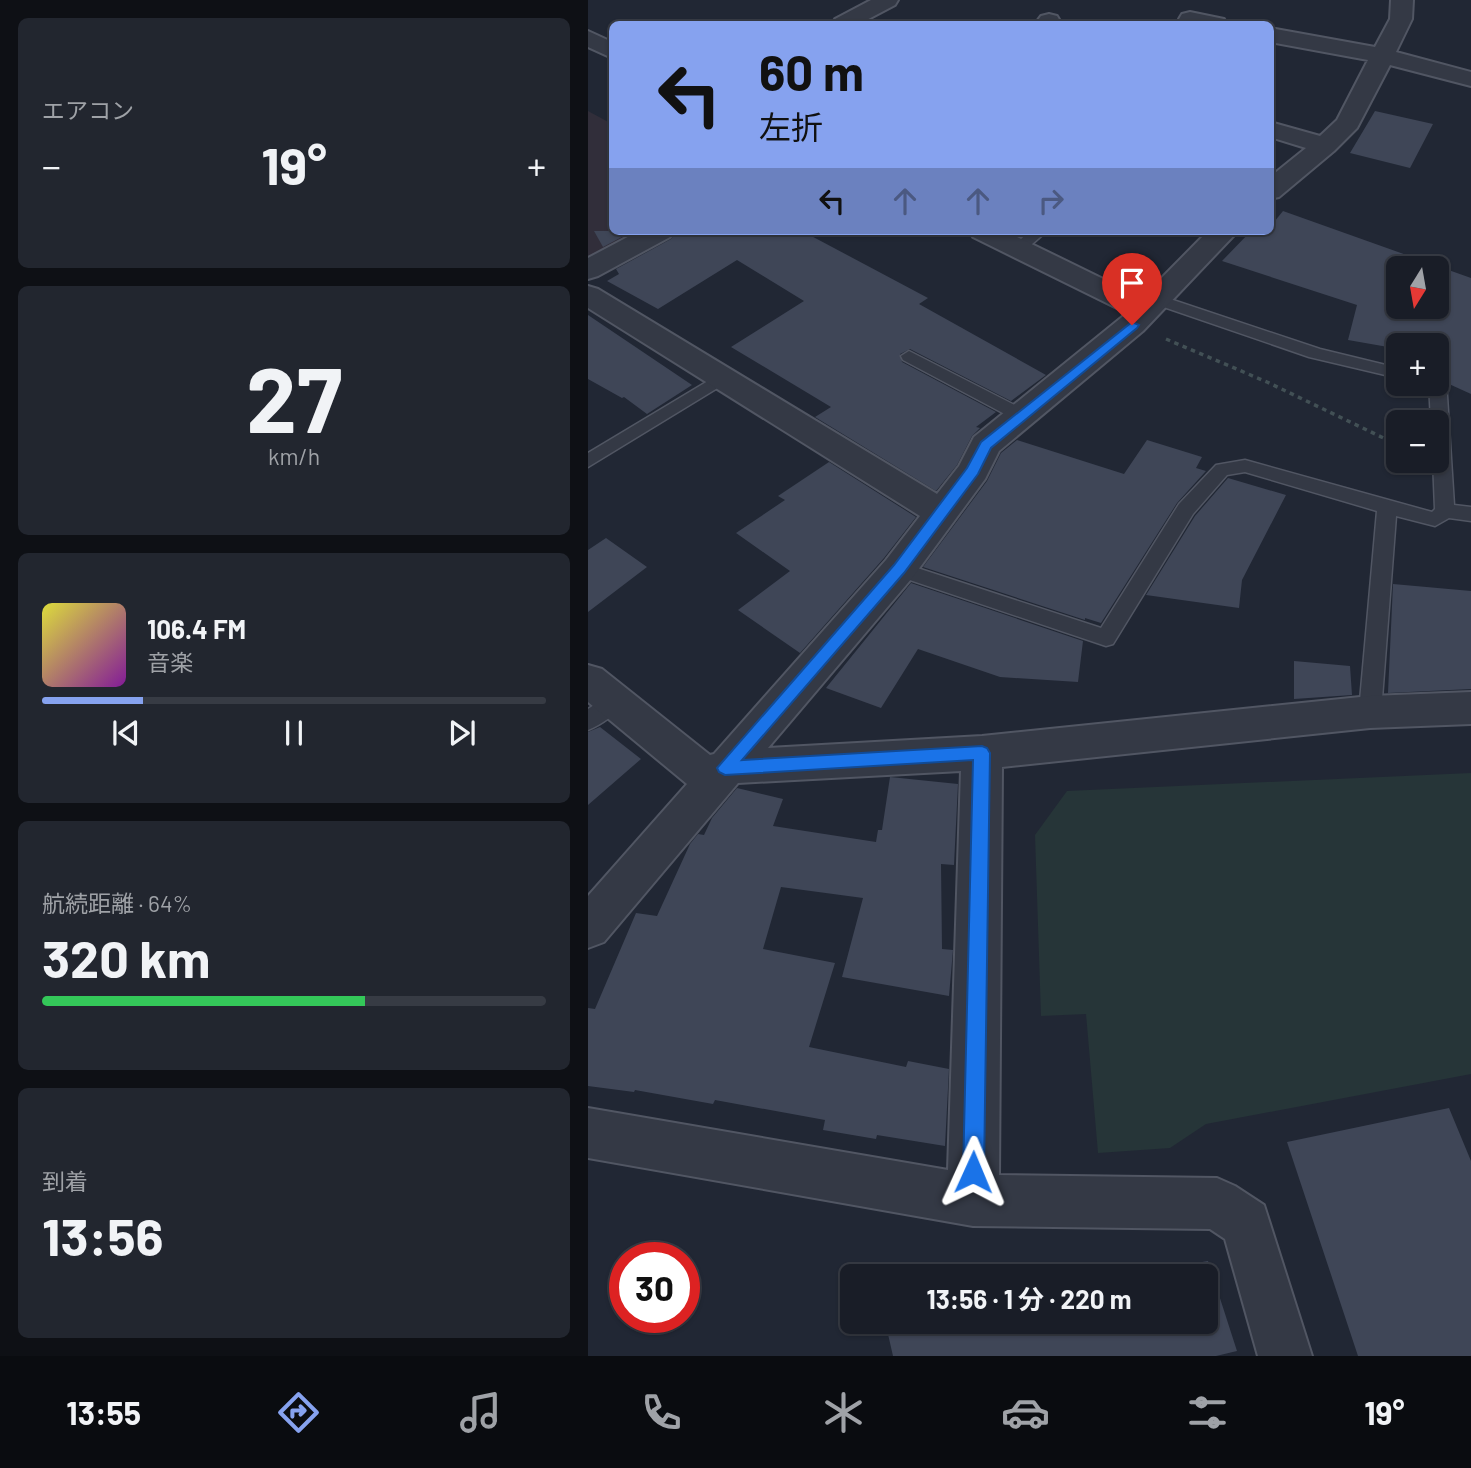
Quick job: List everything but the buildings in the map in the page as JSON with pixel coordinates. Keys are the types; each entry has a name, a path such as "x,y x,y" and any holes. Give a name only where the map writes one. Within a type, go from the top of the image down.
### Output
{"street":[{"path":"848,21 887,0"},
{"path":"1274,188 1325,146 1348,123 1401,19 1402,0"},
{"path":"1274,36 1384,56 1471,79"},
{"path":"588,38 608,63"},
{"path":"1274,130 1325,146"},
{"path":"588,270 653,235"},
{"path":"1003,235 1029,240 1146,312"},
{"path":"588,928 899,569 973,471 986,445 1146,312 1220,235"},
{"path":"588,295 942,513"},
{"path":"597,701 719,774 982,753 1370,712 1471,708"},
{"path":"973,1200 982,753"},
{"path":"588,1133 973,1200 1217,1204 1247,1223 1285,1356"}],"lane":[{"path":"1146,312 1386,370"},
{"path":"909,356 1021,416"},
{"path":"588,461 723,377"},
{"path":"1438,396 1445,511"},
{"path":"899,569 1106,638 1186,509 1222,469 1245,466 1435,519 1445,511 1471,514"},
{"path":"1370,712 1387,507"}],"path":[{"path":"1146,312 1267,382 1386,439"}],"shaded area":[{"path":"588,111 609,122 609,235 634,235 588,260"},
{"path":"1471,773 1471,1074 1206,1124 1170,1148 1098,1153 1086,1014 1041,1016 1035,835 1067,791"}],"route":[{"path":"973,1172 982,753 725,768 899,569 973,471 986,445 1132,325"}]}
